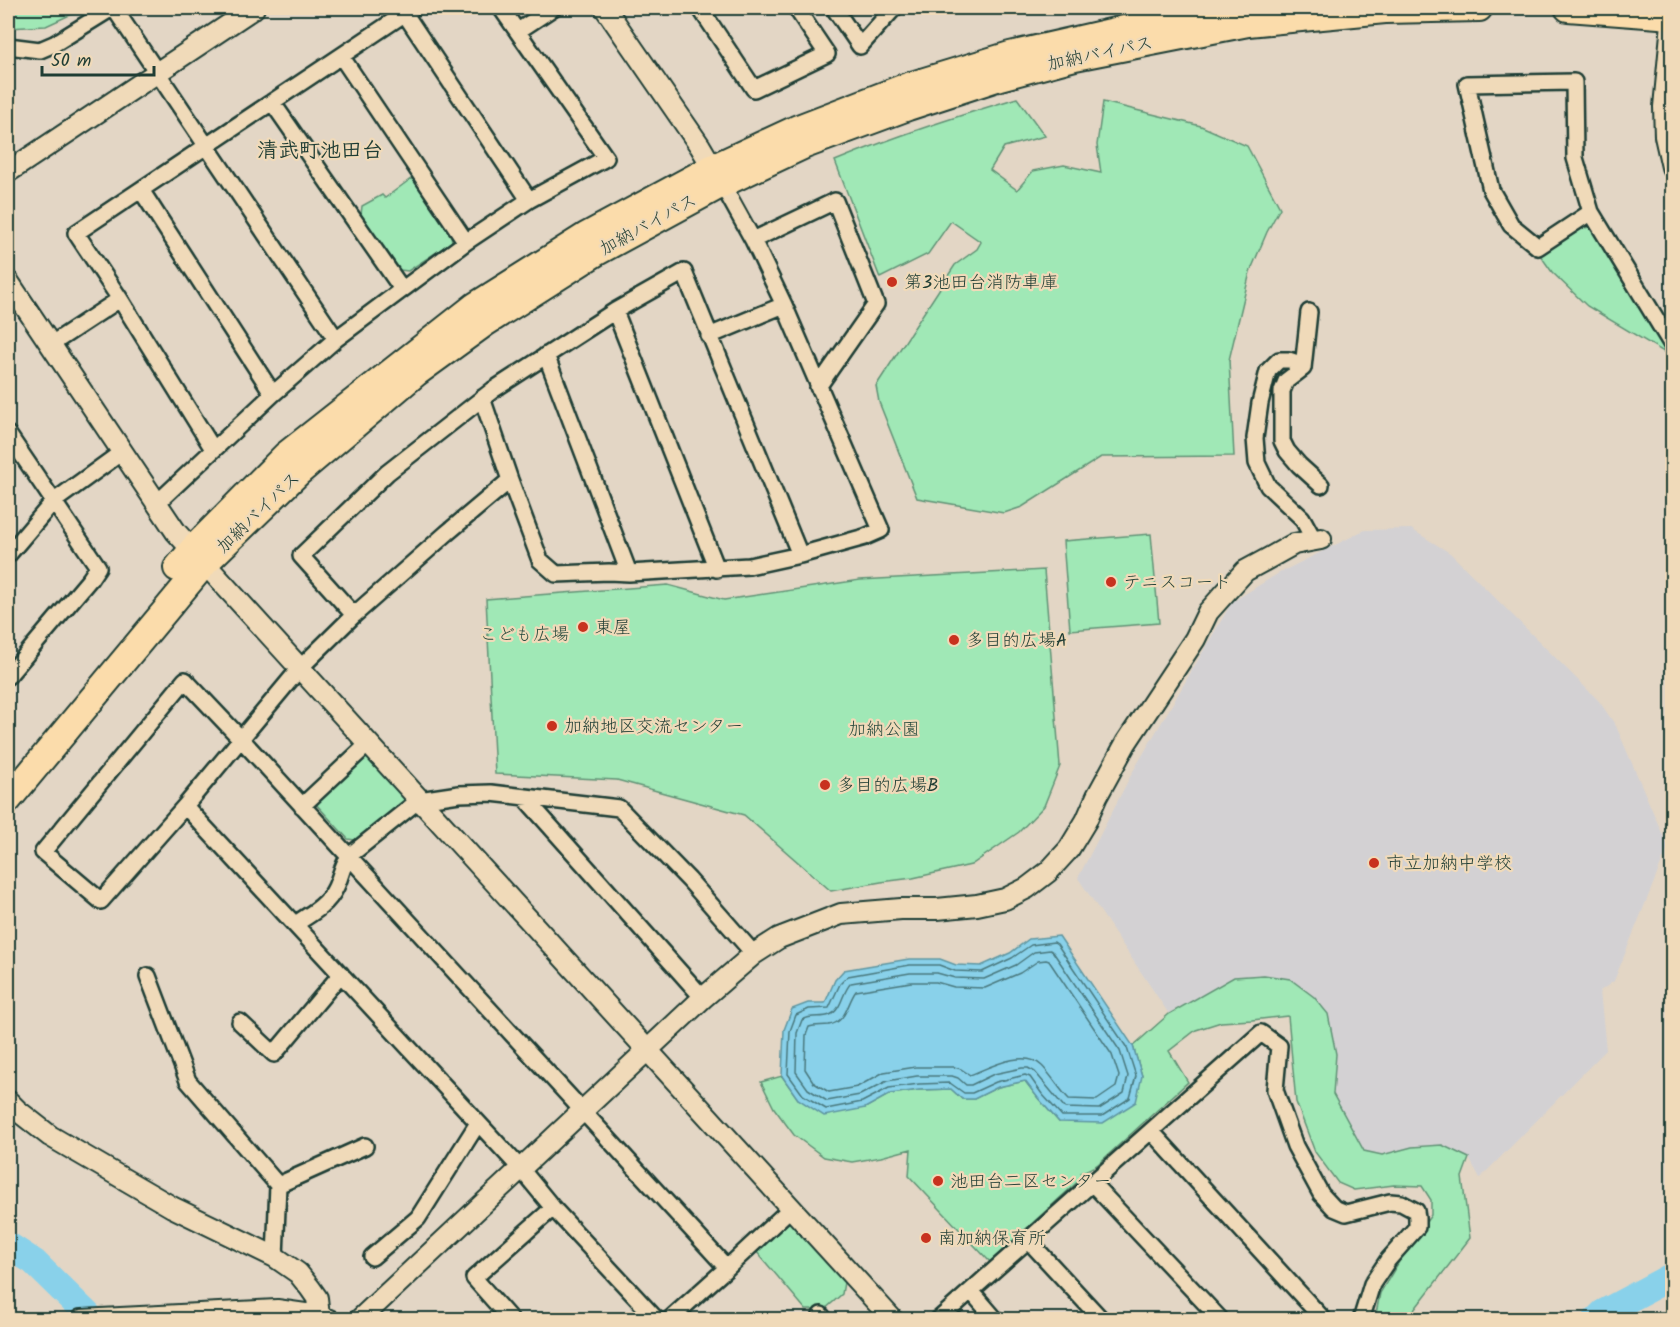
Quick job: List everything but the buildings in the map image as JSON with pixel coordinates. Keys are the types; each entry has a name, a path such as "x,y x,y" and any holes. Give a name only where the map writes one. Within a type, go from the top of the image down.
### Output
{"highway":[{"name":"加納バイパス","path":"717,176 796,129 894,92 1010,55 1194,13 1244,8"},
{"name":"加納バイパス","path":"8,775 286,455 476,306 586,236 717,176 908,107 1000,77 1075,57 1248,23 1385,10 1479,8"},
{"path":"1568,8 1672,16"},
{"name":"加納バイパス","path":"8,800 198,556"}],"street":[{"path":"8,46 40,50 113,8 336,339"},
{"path":"8,172 254,8"},
{"path":"157,503 273,394 336,339 466,242 529,200 606,158 501,8"},
{"path":"518,31 553,8"},
{"path":"482,398 540,560 556,574 629,573 749,566 866,537 881,530 784,305 753,240 700,146 605,8"},
{"path":"700,8 754,89 827,54 796,8"},
{"path":"834,8 860,46 894,8"},
{"path":"213,449 120,299 76,233 340,56 406,9 529,200"},
{"path":"1672,23 1664,107 1665,136 1672,167"},
{"path":"340,56 466,242"},
{"path":"1591,212 1538,247 1511,225 1491,190 1467,84 1574,82 1575,158 1591,212 1672,345"},
{"path":"272,102 402,289"},
{"path":"141,190 273,394"},
{"path":"753,240 835,201 876,304 818,387"},
{"path":"354,615 301,556 387,473 482,398 615,311 684,272 800,555"},
{"path":"8,281 176,532 893,1320"},
{"path":"50,345 120,299"},
{"path":"709,336 784,305"},
{"path":"615,311 717,568"},
{"path":"1309,312 1303,368 1286,381 1281,391 1282,441 1299,465 1321,485"},
{"path":"546,355 629,573"},
{"path":"359,1320 703,998 754,954 779,938 841,914 977,905 1005,899 1027,888 1047,872 1069,849 1126,743 1195,639 1208,612 1245,571 1294,544 1318,540 1302,518 1268,486 1257,463 1255,438 1268,371 1280,360 1289,360 1295,362 1297,372"},
{"path":"8,434 98,567 8,676"},
{"path":"8,555 53,502 122,452"},
{"path":"510,480 354,615 300,668 241,739 185,806 101,901 44,852 185,680 241,739 728,1268"},
{"path":"302,806 368,744"},
{"path":"295,924 317,911 330,899 343,864 349,856 419,800 459,794 491,793 620,808 689,880 754,954"},
{"path":"525,798 703,998"},
{"path":"185,806 521,1168 553,1208 657,1320"},
{"path":"240,1022 274,1053 341,974"},
{"path":"148,976 188,1081 278,1185 275,1257"},
{"path":"938,1320 1261,1033 1279,1046 1275,1089 1295,1146 1321,1194 1334,1208 1346,1213 1390,1203 1401,1203 1416,1211 1417,1227 1388,1260 1372,1284 1361,1320"},
{"path":"8,1101 58,1141 180,1211 275,1257 298,1273 317,1298 324,1318 277,1310 81,1320"},
{"path":"372,1257 418,1218 478,1122"},
{"path":"1151,1131 1324,1320"},
{"path":"278,1185 365,1146"},
{"path":"1092,1184 1221,1320"},
{"path":"511,1320 474,1278 553,1208"},
{"path":"669,1320 791,1208"},
{"path":"1028,1240 1102,1320"},
{"path":"970,1291 996,1320"}],"shaded area":[{"name":"市立加納中学校","path":"1411,529 1450,553 1599,701 1616,726 1668,847 1614,981 1600,991 1606,1050 1480,1178 1469,1158 1412,1147 1382,1155 1364,1151 1345,1132 1333,1094 1336,1054 1328,1014 1234,977 1169,1014 1078,878 1132,773 1232,602 1279,573 1365,530"}],"green space":[{"path":"9,8 85,8 46,26 8,28"},
{"path":"1017,98 1045,136 1004,147 990,170 1017,190 1033,171 1064,165 1101,173 1097,145 1103,102 1201,126 1247,146 1280,208 1250,272 1229,360 1234,456 1101,457 1022,507 1004,513 917,498 879,402 876,386 955,265 977,249 981,242 951,221 928,254 880,278 835,161 925,127"},
{"path":"412,178 451,235 452,242 408,271 400,270 361,215 362,206 382,195 385,198"},
{"path":"1591,227 1672,357 1587,306 1552,272 1540,255 1583,228"},
{"name":"テニスコート","path":"1151,534 1159,623 1070,630 1063,541"},
{"name":"加納公園","path":"1044,570 1060,766 1044,806 1019,832 971,865 913,878 831,891 744,815 617,780 495,774 486,599 668,585 724,600 860,580"},
{"path":"368,755 405,794 403,803 355,840 348,839 315,803"},
{"path":"1264,975 1290,979 1314,997 1328,1014 1336,1054 1333,1094 1364,1151 1382,1155 1412,1147 1442,1145 1469,1158 1462,1177 1470,1238 1408,1319 1375,1319 1380,1293 1431,1215 1431,1200 1422,1186 1394,1185 1354,1190 1338,1183 1315,1152 1296,1102 1288,1016 1221,1022 1196,1030 1169,1051 1188,1082 1097,1165 1081,1173 1084,1176 990,1262 909,1176 911,1149 852,1162 824,1157 794,1135 774,1108 761,1082 782,1076 798,1099 865,1108 890,1094 951,1089 962,1099 974,1099 998,1087 1025,1081 1059,1122 1142,1076 1133,1046 1169,1014 1234,977"},
{"path":"795,1222 844,1282 842,1294 824,1310 806,1310 756,1251 788,1223"}],"water":[{"path":"1059,936 1133,1046 1142,1076 1136,1102 1103,1123 1059,1122 1025,1081 998,1087 974,1099 962,1099 951,1089 890,1094 865,1108 824,1116 798,1099 782,1076 784,1030 792,1009 808,1003 825,1003 835,980 844,970 909,959 940,959 956,965 981,966 1010,953 1029,939"}],"waterway":[{"path":"8,1245 34,1262 93,1320"},
{"path":"1596,1320 1603,1313 1672,1276"}],"place":[{"name":"第3池田台消防車庫","path":"892,282"},
{"name":"テニスコート","path":"1111,582"},
{"name":"東屋","path":"583,627"},
{"name":"多目的広場A","path":"954,640"},
{"name":"加納地区交流センター","path":"552,726"},
{"name":"多目的広場B","path":"825,785"},
{"name":"市立加納中学校","path":"1374,863"},
{"name":"池田台二区センター","path":"938,1181"},
{"name":"南加納保育所","path":"926,1238"}],"district":[{"name":"清武町池田台","path":"320,150"}],"park label":[{"name":"こども広場","path":"524,634"}]}
